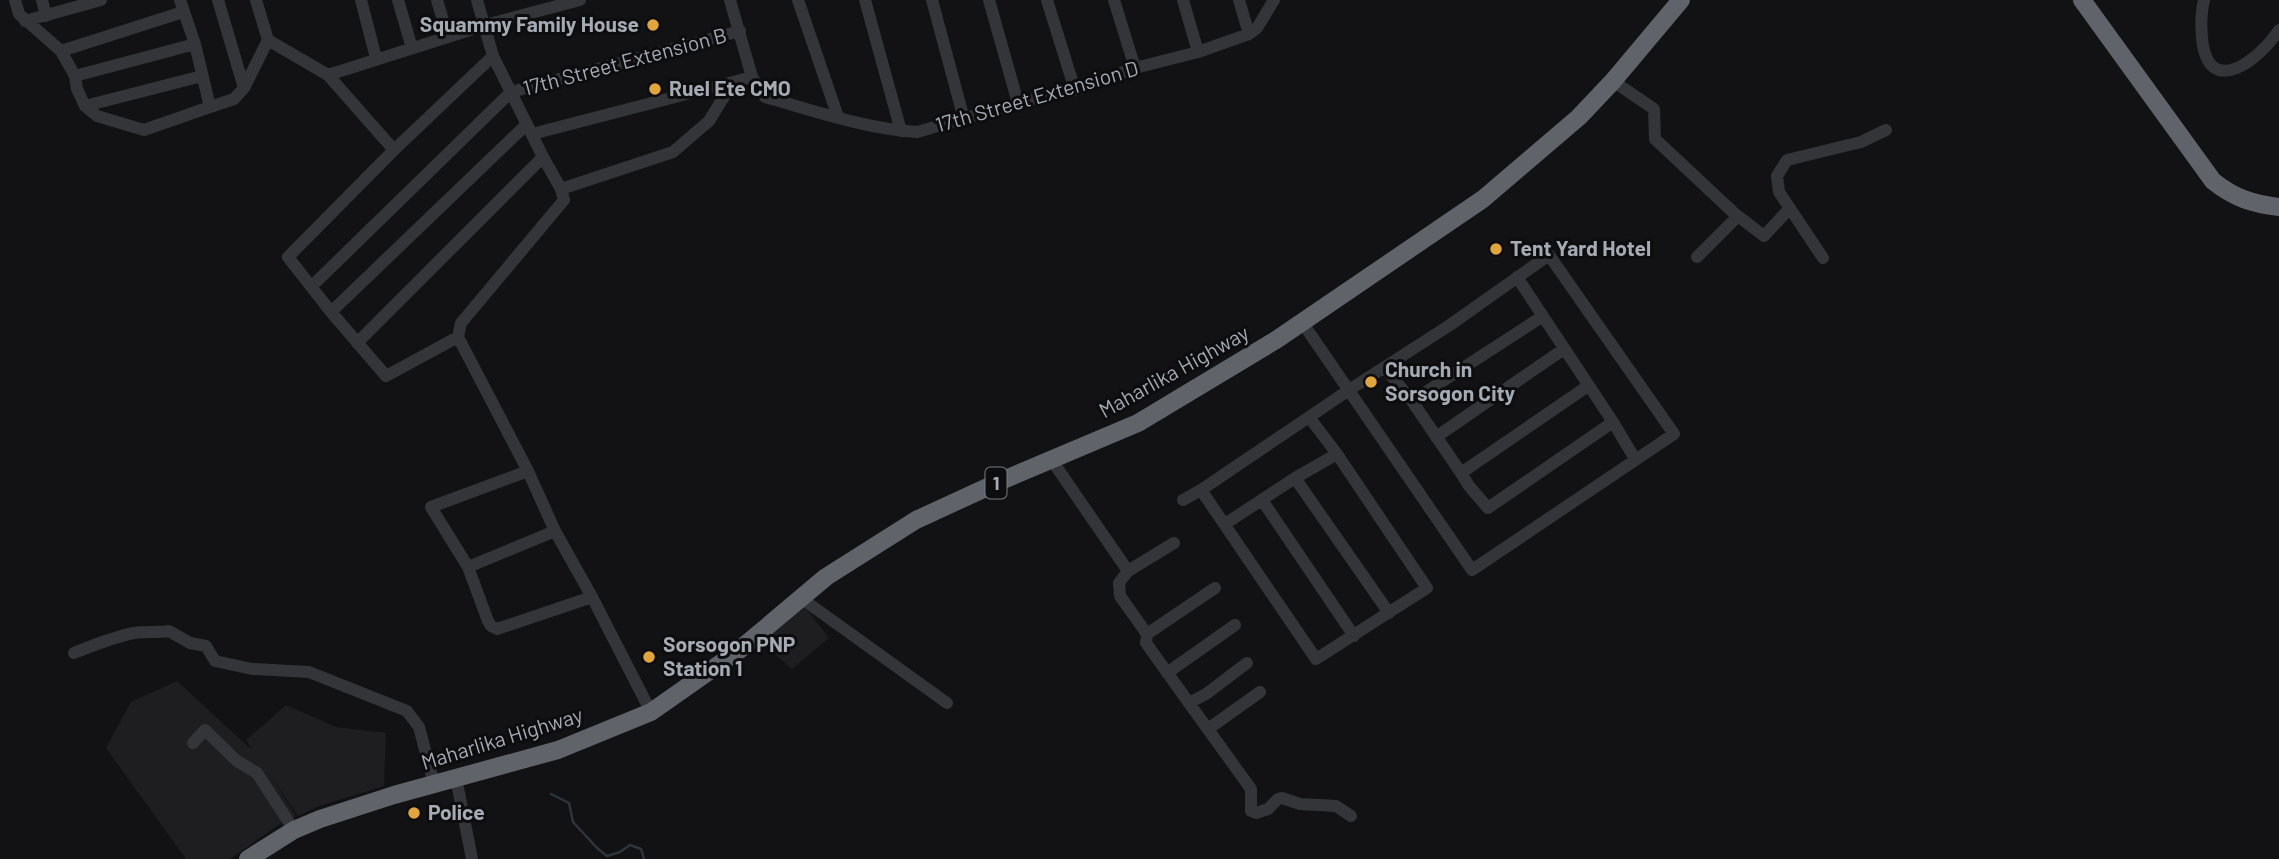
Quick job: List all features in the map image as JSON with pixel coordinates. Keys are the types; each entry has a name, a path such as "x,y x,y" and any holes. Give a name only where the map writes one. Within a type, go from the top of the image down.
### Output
{"highway":[{"name":"Maharlika Highway","path":"248,859 294,830 363,804 558,750 651,712 738,650 826,577 916,520 1138,423 1276,340 1483,199 1579,117 1681,0"},
{"path":"2082,0 2213,181 2235,197 2279,207"},
{"path":"2095,0 2219,174 2239,189 2251,194 2279,199"}],"street":[{"path":"15,0 19,14 25,21 61,51 75,76 77,89 85,106 97,116 144,130 234,99 244,88 268,40"},
{"path":"42,0 46,16"},
{"path":"25,21 102,0"},
{"path":"218,0 244,88"},
{"path":"256,0 268,40 328,75 394,150"},
{"path":"361,0 376,58"},
{"path":"398,0 412,48"},
{"path":"437,0 448,37"},
{"path":"477,0 493,56 561,189 564,200 461,323 458,337 528,471 555,531 651,712"},
{"path":"328,75 376,58 580,0"},
{"path":"331,312 529,129 752,77 730,0"},
{"path":"798,0 838,117"},
{"path":"865,0 901,131"},
{"path":"932,0 964,119"},
{"path":"989,0 1018,103"},
{"path":"1047,0 1075,90"},
{"path":"1114,0 1135,68"},
{"path":"1183,0 1198,52"},
{"path":"1239,0 1249,34 1257,28 1274,0"},
{"path":"2204,0 2201,30 2203,50 2215,69 2236,69 2253,60 2268,46 2279,30"},
{"path":"61,51 182,6 195,44 210,107"},
{"name":"17th Street Extension B","path":"511,92 740,31"},
{"name":"17th Street Extension D","path":"752,77 765,97 838,117 901,131 918,132 1018,103 1075,90 1135,68 1198,52 1249,34"},
{"path":"75,76 195,44"},
{"path":"458,337 386,376 288,257 394,150 493,56"},
{"path":"85,106 202,76"},
{"path":"1613,81 1654,109 1655,139 1738,216 1764,236 1790,208"},
{"path":"561,189 673,152 709,121 733,82"},
{"path":"312,286 511,92"},
{"path":"1823,258 1779,192 1777,176 1787,160 1860,142 1886,131"},
{"path":"357,343 543,157"},
{"path":"1697,257 1738,216"},
{"path":"1183,500 1201,490 1349,390 1385,368 1549,255 1674,435 1472,570 1349,390 1302,322"},
{"path":"1517,277 1614,422 1635,459"},
{"path":"1412,401 1543,316"},
{"path":"1436,436 1564,349"},
{"path":"1385,368 1412,401 1468,486 1488,508 1614,422"},
{"path":"1461,473 1588,386"},
{"path":"1201,490 1317,659 1427,589 1337,454 1309,417"},
{"path":"1225,524 1337,454"},
{"path":"1051,459 1128,571"},
{"path":"528,471 430,507 468,567 491,626 497,629 592,597"},
{"path":"1295,478 1389,613"},
{"path":"1262,500 1354,636"},
{"path":"468,567 555,531"},
{"path":"1174,543 1128,571 1119,583 1120,596 1147,634 1146,643 1251,789 1251,811 1256,813 1268,809 1282,798 1300,804 1336,806 1351,816"},
{"path":"1147,634 1215,588"},
{"path":"801,598 947,703"},
{"path":"1167,673 1235,625"},
{"path":"74,653 106,640 138,632 169,631 190,643 206,646 215,661 252,669 309,672 407,711 419,727 434,784"},
{"path":"1189,703 1206,694 1247,663"},
{"path":"1208,729 1260,692"},
{"path":"193,743 205,730 237,761 257,773 294,830"},
{"path":"456,778 472,859"}],"shaded area":[{"path":"805,607 829,638 792,669 761,642"},
{"path":"177,681 253,751 246,740 286,705 336,727 386,733 384,786 319,806 298,816 267,771 296,816 281,823 230,859 186,859 106,748 131,702"}],"waterway":[{"path":"551,794 569,803 573,822 607,856 630,845 641,849 644,859"}],"place":[{"name":"Squammy Family House","path":"653,25"},
{"name":"Ruel Ete CMO","path":"655,89"},
{"name":"Tent Yard Hotel","path":"1496,249"},
{"name":"Church in Sorsogon City","path":"1371,382"},
{"name":"Sorsogon PNP Station 1","path":"649,657"},
{"name":"Police","path":"414,813"}]}
